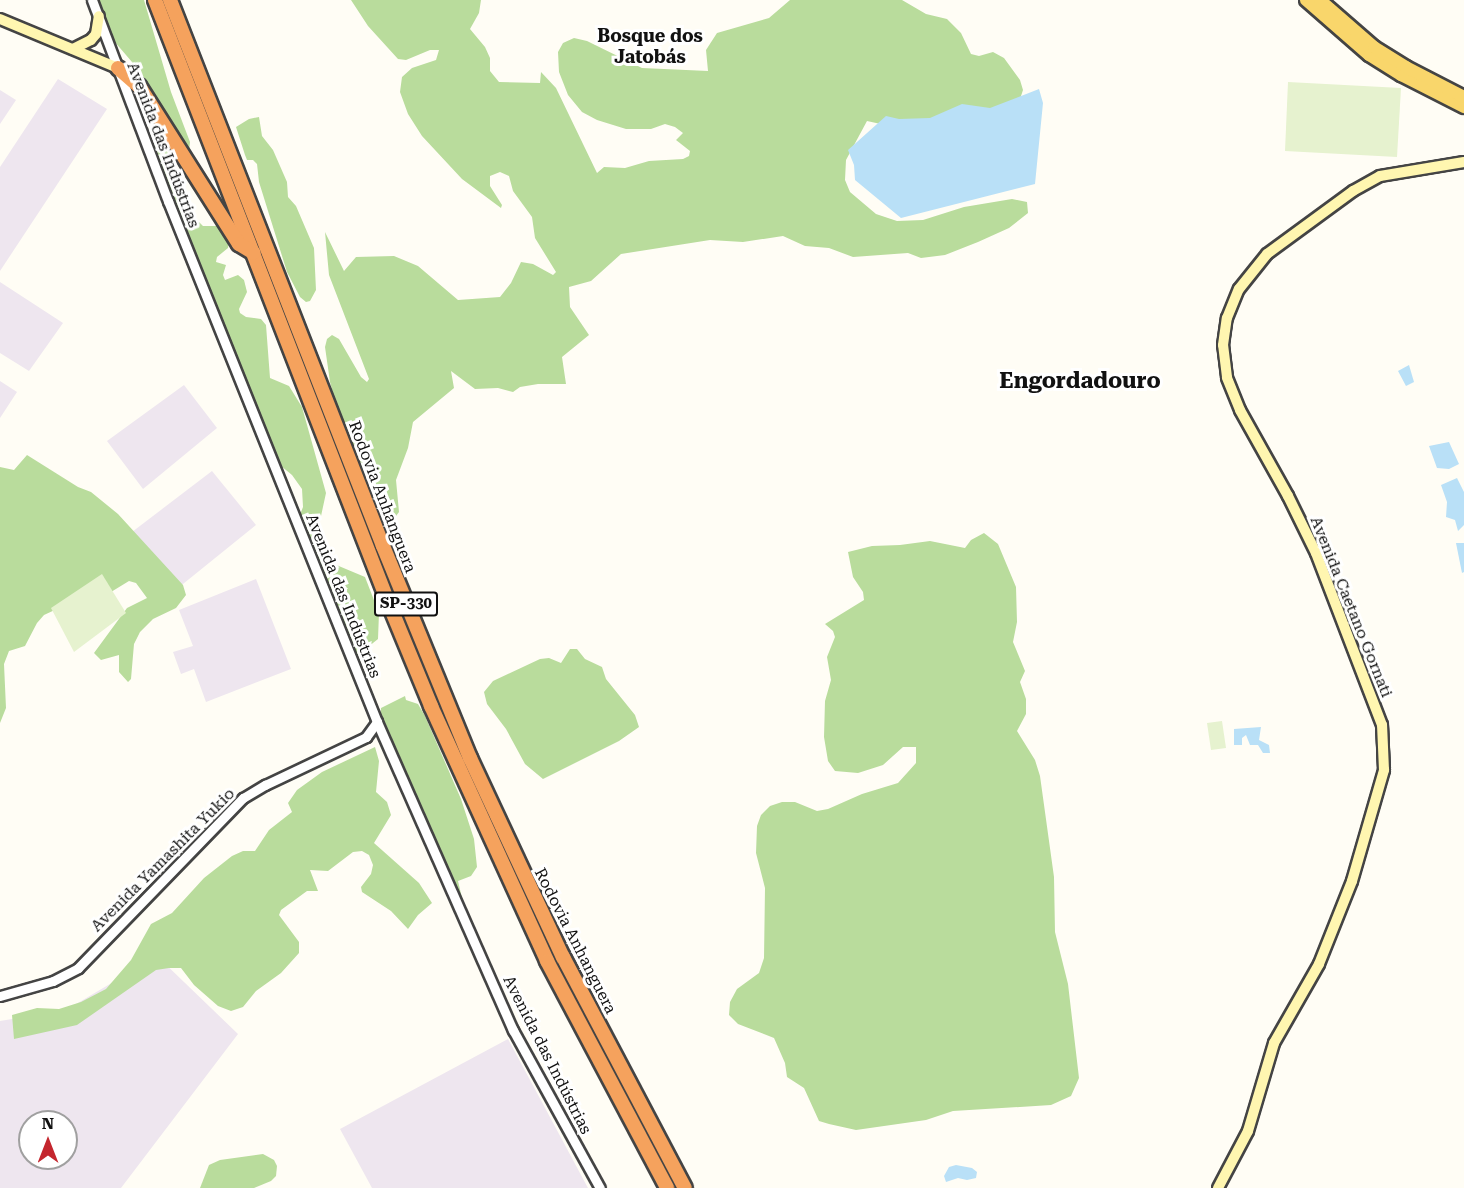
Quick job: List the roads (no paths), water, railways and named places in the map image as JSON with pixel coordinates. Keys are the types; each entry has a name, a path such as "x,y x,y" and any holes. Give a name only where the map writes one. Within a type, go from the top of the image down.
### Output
{"highway":[{"name":"Rodovia Anhanguera","path":"155,0 387,599 457,767 547,961 667,1188"},
{"name":"Rodovia Anhanguera","path":"170,0 383,546 470,758 559,948 685,1188"},
{"path":"118,68 139,86 239,243 254,254"}],"main road":[{"path":"1306,0 1369,55 1401,75 1464,107"},
{"path":"1320,0 1374,47 1406,67 1464,97"},
{"path":"74,49 91,40 96,34 99,16"},
{"path":"0,20 118,68"},
{"name":"Avenida Caetano Gornati","path":"1218,1188 1248,1131 1274,1043 1319,964 1352,881 1384,770 1382,725 1316,553 1240,410 1227,377 1223,345 1227,318 1239,289 1267,254 1353,191 1380,176 1464,162"}],"street":[{"name":"Avenida das Indústrias","path":"92,0 168,201 377,722 513,1030 600,1188"},
{"name":"Avenida Yamashita Yukio","path":"0,996 53,981 78,968 243,798 265,785 366,737 377,722"}],"water":[{"path":"1039,89 1043,103 1035,184 901,218 855,180 854,165 848,150 886,116 899,119 930,118 962,104 990,108"},
{"path":"1409,365 1414,382 1406,386 1398,371"},
{"path":"1449,442 1459,464 1449,469 1437,468 1429,446"},
{"path":"1457,478 1464,492 1464,525 1458,531 1455,520 1446,517 1447,502 1441,485"},
{"path":"1456,543 1464,543 1464,572 1462,573"},
{"path":"1261,727 1259,740 1269,745 1270,753 1263,753 1258,745 1250,745 1246,735 1242,738 1242,745 1234,745 1234,729"},
{"path":"956,1165 972,1168 977,1172 976,1178 967,1180 958,1178 946,1182 944,1176 949,1167"}],"district":[{"name":"Bosque dos Jatobás","path":"650,47"},
{"name":"Engordadouro","path":"1080,381"}]}
